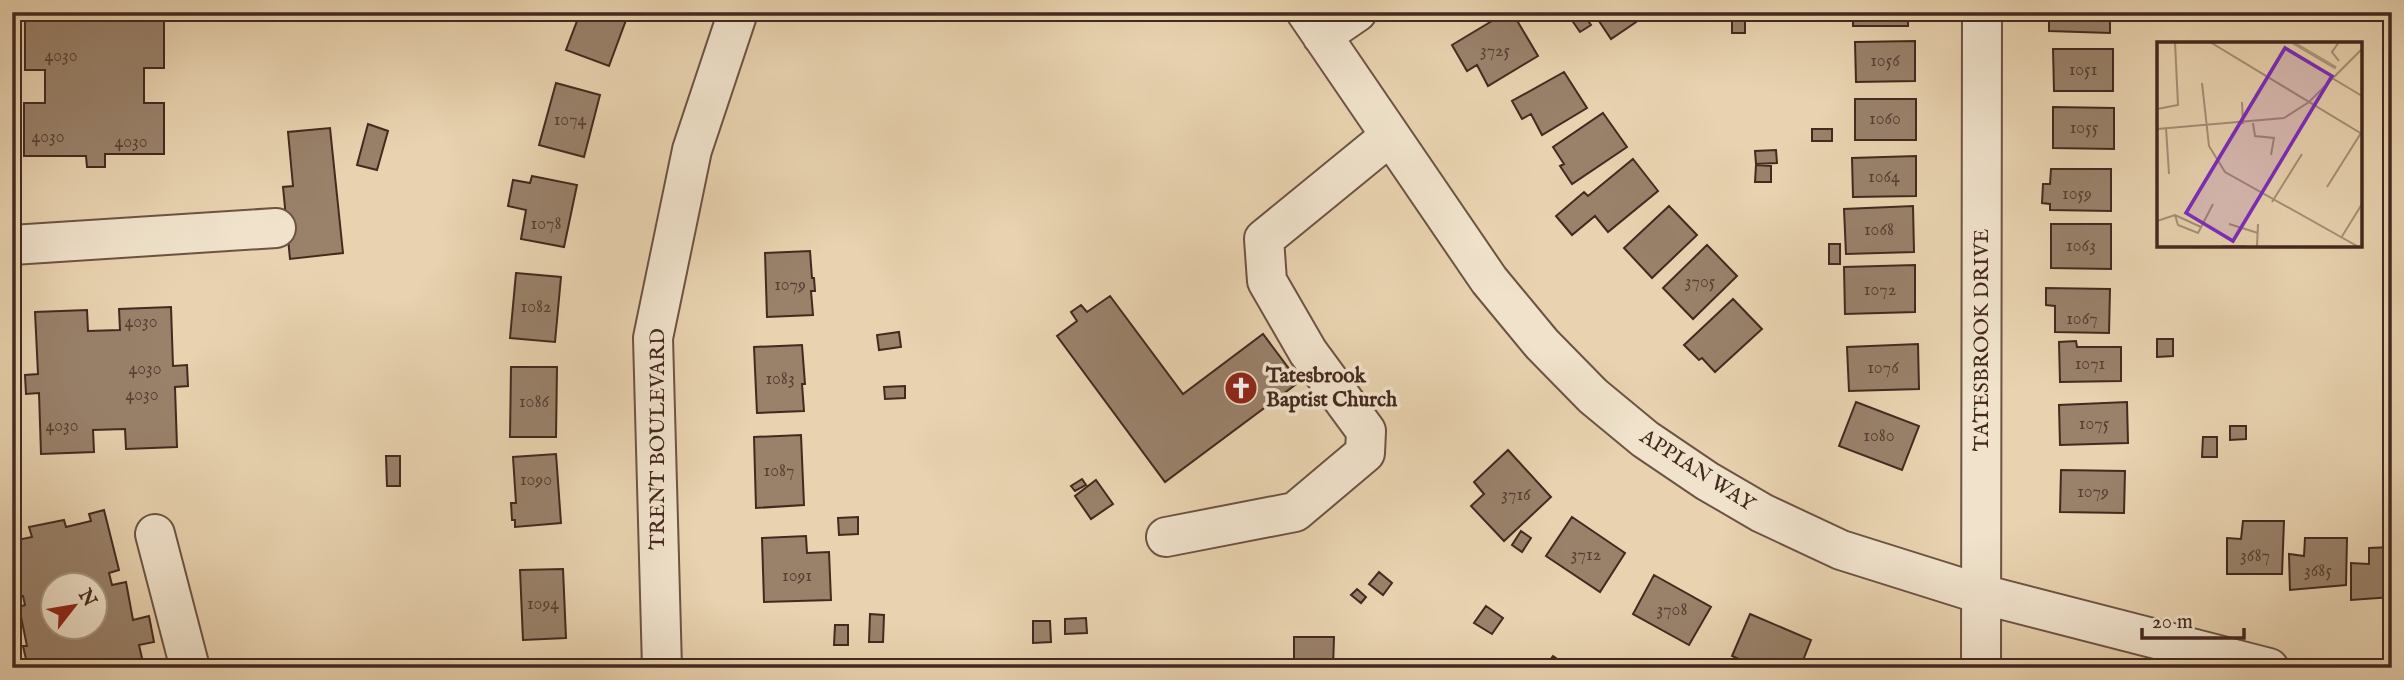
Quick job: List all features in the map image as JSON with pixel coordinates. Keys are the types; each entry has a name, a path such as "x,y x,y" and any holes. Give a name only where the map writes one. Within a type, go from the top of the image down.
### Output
{"street":[{"name":"TRENT BOULEVARD","path":"662,668 653,338 692,150 738,12"},
{"path":"1314,24 1357,12"},
{"name":"TATESBROOK DRIVE","path":"1982,12 1982,668"},
{"name":"APPIAN WAY","path":"1314,24 1489,280 1542,344 1593,396 1644,439 1707,481 1762,513 1841,550 1982,594 2269,668"},
{"path":"1166,537 1295,512 1365,453 1366,431 1308,352 1267,281 1264,239 1391,135"},
{"path":"12,245 276,228"},
{"path":"155,534 190,668"}],"building":[{"path":"81,12 102,12 102,18 113,18 113,14 164,15 164,68 144,68 144,103 164,103 164,154 105,154 105,167 87,167 86,156 24,156 24,103 45,103 45,70 25,70 25,16 81,17"},
{"path":"629,12 609,66 566,50 577,21 558,14"},
{"path":"1507,12 1512,12 1538,56 1488,86 1477,65 1467,71 1452,45"},
{"path":"1582,12 1591,25 1580,32 1571,19"},
{"path":"1593,12 1638,12 1642,18 1611,39"},
{"path":"1853,12 1908,12 1908,26 1853,26"},
{"path":"2049,12 2110,12 2110,33 2049,31"},
{"path":"1732,17 1745,17 1745,33 1732,33"},
{"path":"1915,41 1915,81 1856,82 1855,42"},
{"path":"2053,49 2113,49 2113,91 2054,91"},
{"path":"1564,72 1587,108 1542,135 1531,114 1522,119 1512,101"},
{"path":"556,83 600,95 584,157 539,145"},
{"path":"1855,99 1916,99 1916,140 1855,140"},
{"path":"2053,107 2114,108 2114,149 2053,148"},
{"path":"1603,113 1627,147 1572,184 1560,166 1564,164 1553,147"},
{"path":"368,124 388,131 377,170 357,165"},
{"path":"330,128 343,253 290,259 283,187 293,186 288,132"},
{"path":"1812,129 1832,129 1832,141 1812,141"},
{"path":"1776,150 1777,163 1756,164 1755,151"},
{"path":"1916,156 1916,196 1853,197 1852,158"},
{"path":"1633,159 1658,191 1608,232 1595,216 1572,235 1556,216 1584,192 1588,196"},
{"path":"1756,165 1771,166 1771,182 1755,182"},
{"path":"2051,169 2111,169 2111,211 2050,210 2050,204 2042,203 2043,184 2050,184"},
{"path":"532,176 577,185 564,247 521,239 526,210 508,206 513,180 530,183"},
{"path":"1669,206 1697,235 1652,278 1624,248"},
{"path":"1913,206 1914,252 1846,254 1844,209"},
{"path":"2051,224 2111,224 2111,269 2051,268"},
{"path":"1829,244 1840,244 1840,264 1829,264"},
{"path":"1707,245 1737,276 1693,319 1663,288"},
{"path":"810,251 815,291 811,291 813,315 767,317 765,253"},
{"path":"1915,265 1915,312 1845,314 1844,267"},
{"path":"516,273 561,277 555,342 510,338"},
{"path":"2046,288 2110,289 2109,333 2055,332 2055,306 2046,305"},
{"name":"Tatesbrook Baptist Church","path":"1110,296 1183,394 1263,334 1299,382 1165,482 1057,336 1077,321 1071,312 1081,305 1087,312"},
{"path":"1733,299 1762,329 1715,372 1684,345"},
{"path":"171,307 173,366 187,365 188,386 175,387 177,447 126,449 125,429 93,430 94,452 41,454 39,393 26,394 25,375 38,374 35,312 87,310 88,331 120,330 119,309"},
{"path":"899,332 901,347 879,350 877,335"},
{"path":"2157,339 2173,339 2173,356 2157,357"},
{"path":"2076,341 2077,347 2121,347 2121,381 2060,382 2059,342"},
{"path":"1918,344 1919,389 1849,391 1847,347"},
{"path":"802,345 804,411 757,413 754,347"},
{"path":"511,367 557,367 556,437 510,437"},
{"path":"905,386 905,398 885,399 884,387"},
{"path":"1856,402 1919,426 1902,470 1839,446"},
{"path":"2127,402 2128,443 2060,445 2059,405"},
{"path":"2230,426 2246,426 2246,439 2230,440"},
{"path":"801,435 804,505 756,508 754,437"},
{"path":"2203,437 2217,437 2217,457 2202,457"},
{"path":"1508,450 1551,497 1504,541 1471,506 1484,494 1474,482"},
{"path":"556,454 561,523 515,527 511,503 516,503 513,457"},
{"path":"386,456 400,456 400,486 387,486"},
{"path":"2061,470 2125,471 2124,513 2060,512"},
{"path":"1082,479 1086,485 1075,491 1071,486"},
{"path":"1096,480 1113,504 1091,519 1075,496"},
{"path":"104,510 119,570 109,573 112,585 126,582 133,620 149,616 154,642 139,645 144,667 147,668 28,668 23,646 27,646 19,607 25,605 23,596 12,598 12,541 32,537 29,527 64,520 66,527 91,521 89,514"},
{"path":"858,517 858,534 839,535 838,518"},
{"path":"1572,517 1625,553 1600,592 1546,556"},
{"path":"2243,521 2284,521 2282,574 2227,574 2227,538 2241,539"},
{"path":"1521,531 1531,538 1522,552 1512,545"},
{"path":"806,536 807,553 829,552 831,600 764,602 762,538"},
{"path":"2305,538 2347,538 2346,585 2290,590 2289,554 2304,556"},
{"path":"2392,547 2392,597 2351,600 2351,563 2369,564 2369,548"},
{"path":"563,569 566,638 523,640 520,570"},
{"path":"1379,572 1392,583 1383,595 1369,584"},
{"path":"1654,575 1711,607 1689,645 1633,614"},
{"path":"1357,589 1366,597 1361,603 1351,595"},
{"path":"1486,606 1503,618 1492,634 1474,623"},
{"path":"870,614 884,615 883,642 869,642"},
{"path":"1750,614 1811,640 1800,668 1759,668 1732,656"},
{"path":"1086,618 1087,633 1065,634 1065,619"},
{"path":"1033,621 1050,621 1051,642 1033,643"},
{"path":"835,625 848,625 848,645 834,645"},
{"path":"1294,637 1334,637 1333,668 1294,668"},
{"path":"1553,656 1563,663 1560,668 1546,665"},
{"path":"570,663 571,668 517,668"},
{"path":"1898,663 1898,668 1851,668 1851,664"}],"place":[{"name":"Tatesbrook Baptist Church","path":"1241,388"}]}
